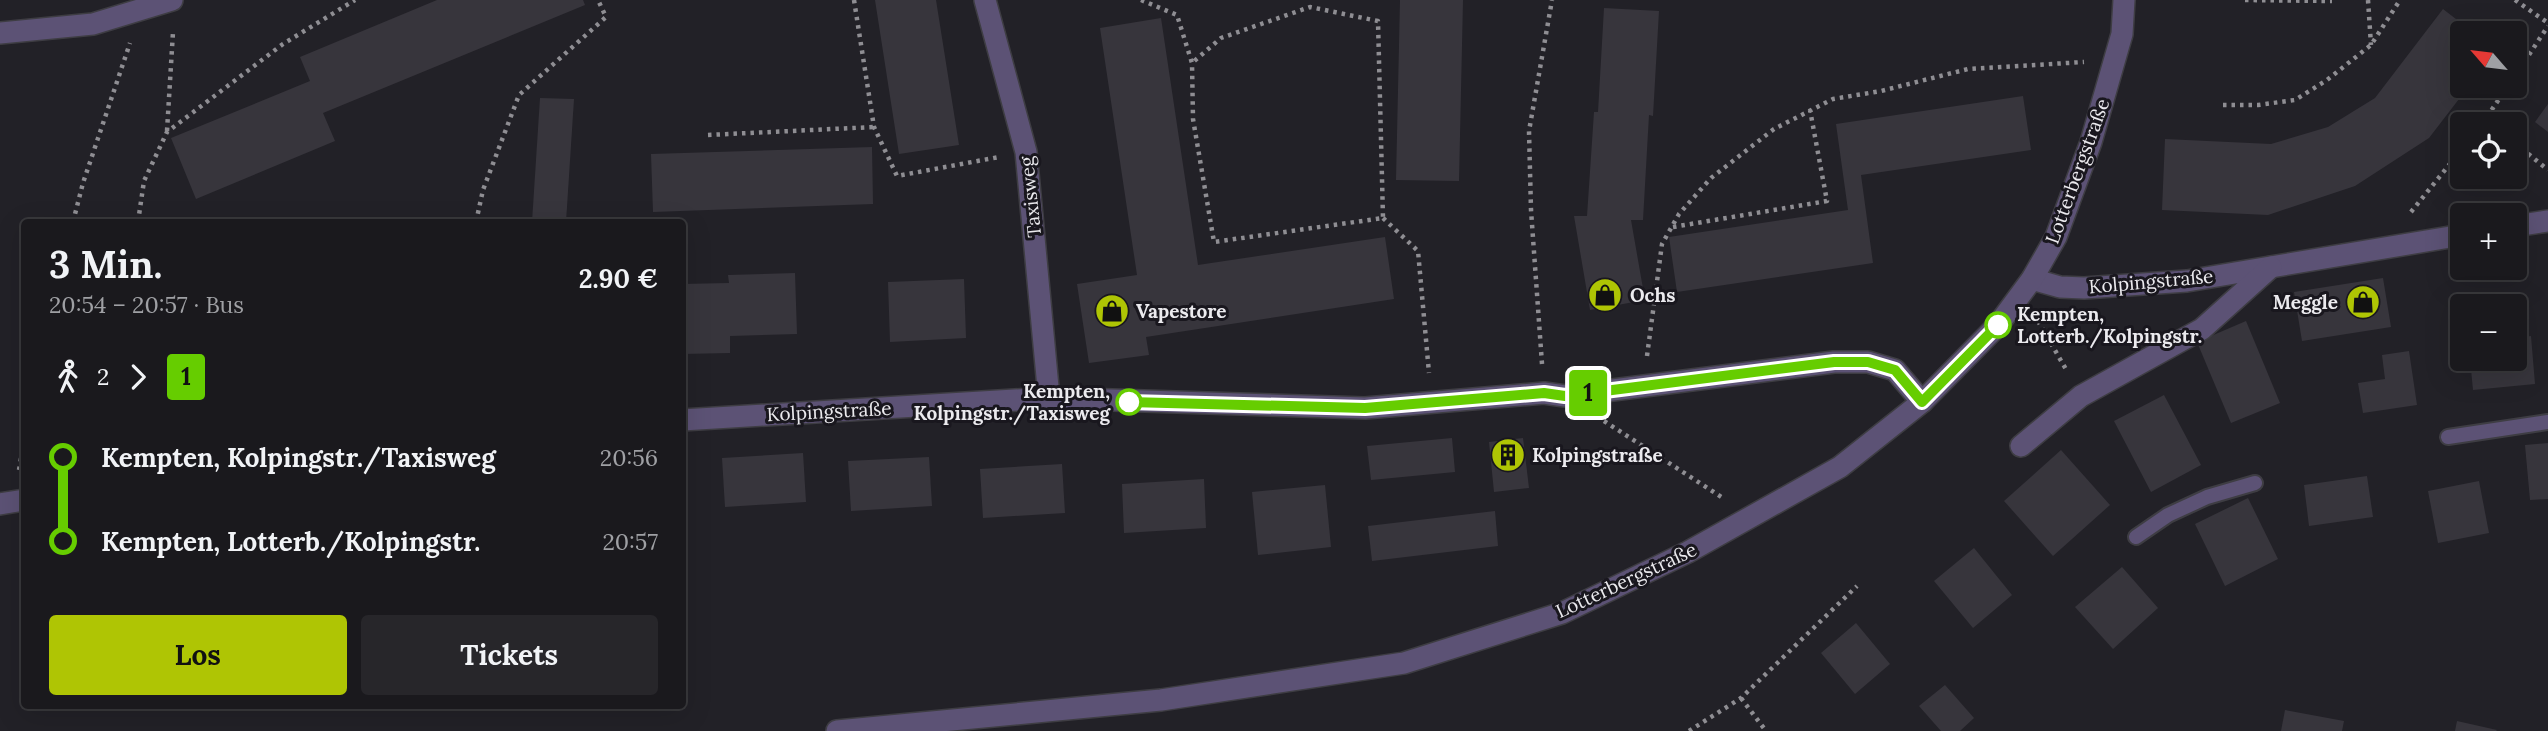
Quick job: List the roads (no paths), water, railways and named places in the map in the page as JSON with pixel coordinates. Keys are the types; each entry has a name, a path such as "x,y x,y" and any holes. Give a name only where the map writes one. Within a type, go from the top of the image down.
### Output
{"street":[{"path":"0,33 93,24 172,0"},
{"name":"Taxisweg","path":"985,0 1026,152 1049,398"},
{"name":"Lotterbergstraße","path":"836,731 1161,699 1404,663 1562,613 1688,552 1840,467 1922,402 1998,325 2027,286 2056,237 2091,142 2122,34 2124,0"},
{"path":"2527,224 2548,221"},
{"name":"Kolpingstraße","path":"2027,286 2084,288 2188,281 2450,237"},
{"name":"Kolpingstraße","path":"2021,446 2081,396 2202,329 2271,267"},
{"name":"Kolpingstraße","path":"686,420 1049,398 1365,408 1554,394 1834,362 1868,362 1895,370 1922,402"},
{"path":"0,504 21,500"}],"lane":[{"path":"2448,437 2548,422"},
{"path":"2136,537 2168,515 2207,497 2255,483"}],"place":[{"name":"Ochs","path":"1605,295"},
{"name":"Meggle","path":"2363,302"},
{"name":"Vapestore","path":"1112,311"},
{"name":"Kempten, Lotterb./Kolpingstr.","path":"1998,325"},
{"name":"Kempten, Kolpingstr./Taxisweg","path":"1129,402"},
{"name":"Kolpingstraße","path":"1508,455"}]}
